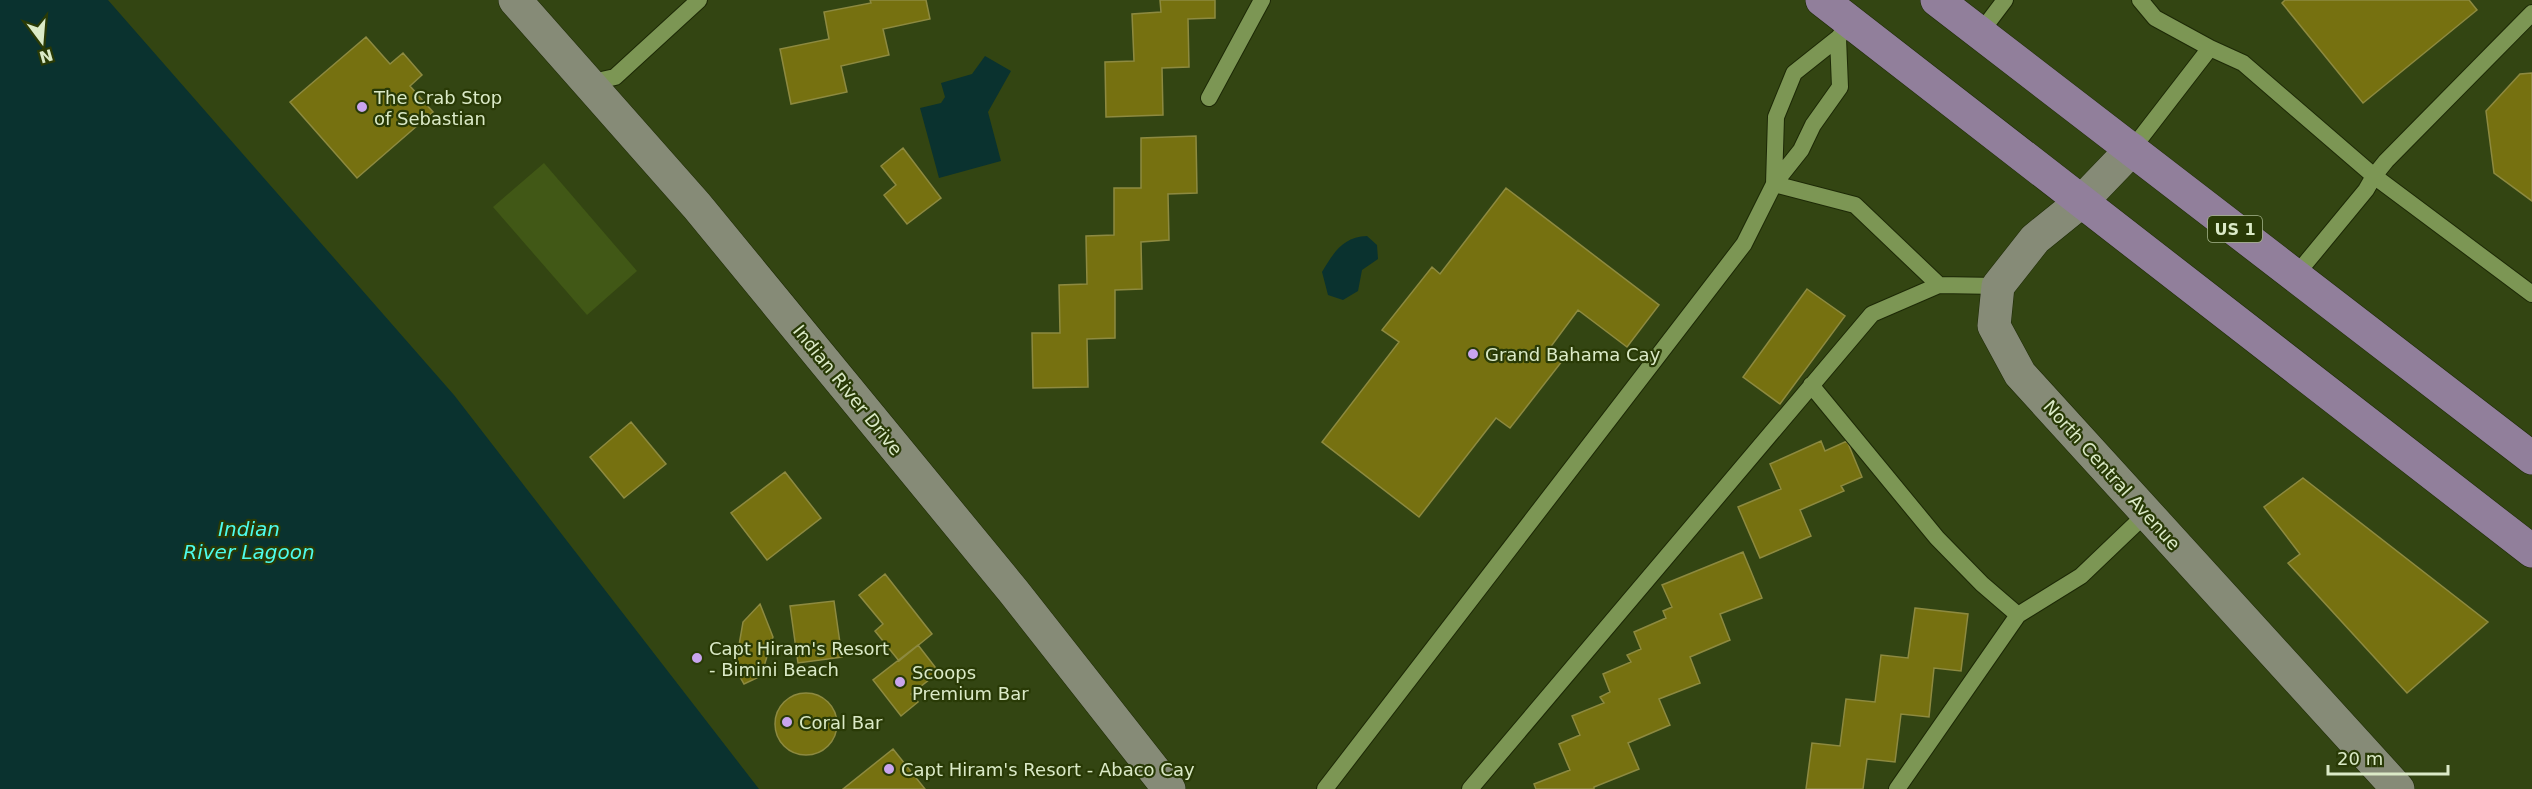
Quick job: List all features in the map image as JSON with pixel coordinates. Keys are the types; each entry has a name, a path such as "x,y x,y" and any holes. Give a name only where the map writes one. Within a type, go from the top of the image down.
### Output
{"main road":[{"path":"1822,0 1844,30 2082,201 2532,551"},
{"name":"US 1","path":"1937,0 2532,458"}],"street":[{"name":"Indian River Drive","path":"515,0 719,233 1014,592 1169,789"},
{"path":"1998,286 2035,239 2082,201 2132,149"},
{"name":"North Central Avenue","path":"1998,286 1994,326 2020,374 2398,789"}],"lane":[{"path":"588,83 615,77 699,0"},
{"path":"1209,98 1262,0"},
{"path":"1980,33 2005,0"},
{"path":"2140,0 2155,18 2243,63 2374,176 2532,294"},
{"path":"2295,276 2366,190 2374,176 2423,122 2532,13"},
{"path":"1773,184 1776,117 1794,73 1844,30"},
{"path":"1325,789 1744,244 1773,184 1801,150 1813,124 1840,87 1844,30"},
{"path":"2132,149 2210,48"},
{"path":"1773,184 1855,205 1938,285"},
{"path":"1470,789 1872,314 1938,285 1998,286"},
{"path":"1810,385 1937,538 1982,584 2018,615"},
{"path":"1897,789 2018,615 2081,576 2147,513"}],"green space":[{"path":"544,163 637,271 587,315 493,207"}],"water":[{"name":"Indian River Lagoon","path":"0,0 108,0 454,395 759,789 0,789"},
{"path":"985,56 1011,71 988,112 1001,161 939,178 920,108 941,103 945,97 941,83 972,74"},
{"path":"1367,236 1377,245 1378,259 1362,270 1358,291 1343,300 1328,295 1322,272 1331,258 1345,243"}],"building":[{"path":"870,0 926,0 930,19 883,29 889,55 841,66 847,92 791,104 780,49 829,39 824,12 871,3"},
{"path":"1160,0 1215,0 1215,18 1188,19 1189,67 1162,68 1163,115 1106,117 1105,62 1134,61 1132,14 1161,12"},
{"path":"2285,0 2469,0 2477,10 2363,103 2282,3"},
{"name":"The Crab Stop of Sebastian","path":"366,37 390,64 403,53 422,75 410,86 433,112 357,178 290,102"},
{"path":"2532,73 2532,201 2494,173 2486,111 2520,74"},
{"path":"1196,136 1197,193 1168,194 1169,240 1141,242 1142,289 1115,290 1115,338 1087,339 1088,387 1033,388 1032,333 1060,333 1059,285 1087,284 1086,236 1114,235 1114,188 1141,188 1141,138"},
{"path":"903,148 941,198 907,224 884,195 896,185 881,166"},
{"name":"Grand Bahama Cay","path":"1506,188 1659,305 1627,347 1578,310 1549,349 1563,360 1510,428 1496,418 1419,517 1322,442 1399,342 1382,330 1432,267 1440,274"},
{"path":"1807,289 1845,316 1780,404 1743,377"},
{"path":"631,422 666,464 624,498 590,457"},
{"path":"1821,441 1825,451 1847,441 1862,477 1841,486 1844,491 1800,510 1811,536 1760,558 1738,507 1781,489 1770,464"},
{"path":"785,472 821,518 767,560 731,513"},
{"path":"2303,478 2488,622 2407,693 2288,563 2300,554 2264,507"},
{"path":"1743,552 1762,598 1720,614 1730,640 1690,657 1700,683 1659,699 1670,725 1628,743 1639,769 1594,787 1594,789 1536,789 1534,784 1570,770 1559,744 1580,735 1572,716 1604,703 1600,697 1610,692 1603,674 1631,662 1627,655 1641,649 1634,632 1666,618 1663,611 1672,607 1662,585"},
{"path":"885,574 932,634 899,661 875,631 883,624 859,595"},
{"path":"834,601 842,657 798,663 790,606"},
{"path":"760,604 773,637 761,676 744,684 735,668 743,622"},
{"path":"1915,608 1968,614 1961,671 1934,668 1929,717 1901,714 1895,762 1867,759 1863,789 1806,789 1812,743 1840,746 1846,699 1875,702 1881,655 1908,658"},
{"path":"918,645 939,672 911,694 918,702 901,716 873,680"},
{"path":"806,693 823,698 828,702 832,707 837,724 832,741 828,746 823,750 806,755 789,750 784,746 780,741 775,724 780,707 784,702 789,698"},
{"name":"Capt Hiram's Resort - Abaco Cay","path":"893,749 925,789 843,789"}],"place":[{"name":"The Crab Stop of Sebastian","path":"362,107"},
{"name":"Grand Bahama Cay","path":"1473,354"},
{"name":"Capt Hiram's Resort - Bimini Beach","path":"697,658"},
{"name":"Scoops Premium Bar","path":"900,682"},
{"name":"Coral Bar","path":"787,722"},
{"name":"Capt Hiram's Resort - Abaco Cay","path":"889,769"}]}
